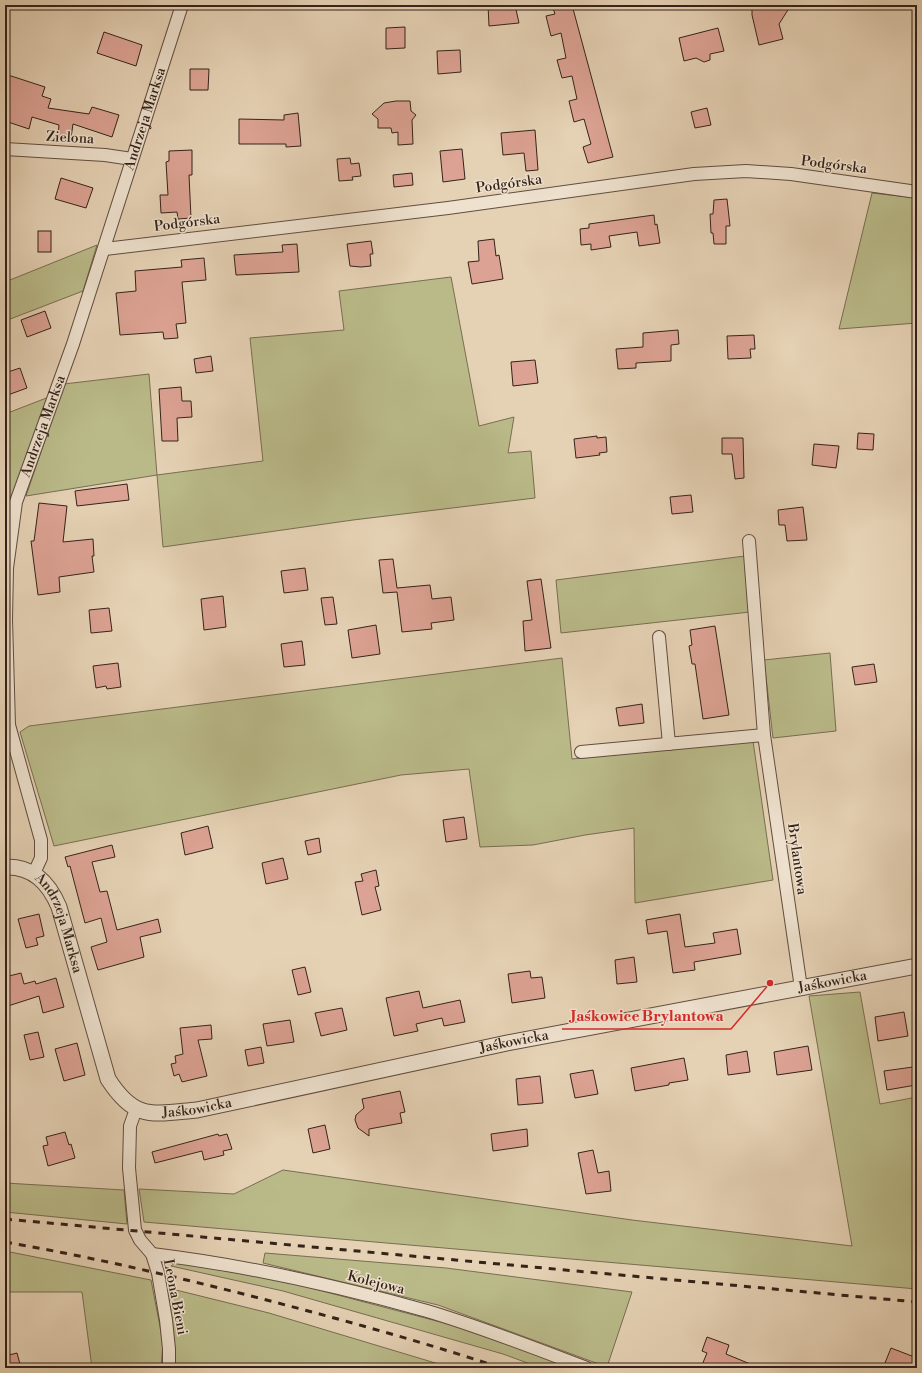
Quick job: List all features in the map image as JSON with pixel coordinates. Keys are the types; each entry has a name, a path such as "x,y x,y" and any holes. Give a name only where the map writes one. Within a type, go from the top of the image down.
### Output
{"street":[{"name":"Andrzeja Marksa","path":"136,1109 123,1101 108,1079 59,907 53,892 34,873 41,858 41,840 9,725 6,568 16,502 74,344 182,5"},
{"name":"Zielona","path":"5,149 105,155 132,159"},
{"name":"Podgórska","path":"105,249 448,208 694,174 746,171 791,174 917,192"},
{"name":"Brylantowa","path":"749,542 764,735 801,988"},
{"path":"659,637 669,744"},
{"path":"581,752 764,735"},
{"path":"5,867 20,868 34,873"},
{"name":"Jaśkowicka","path":"136,1109 157,1114 196,1110 507,1043 917,966"},
{"name":"Leona Bieni","path":"136,1109 130,1126 129,1168 135,1230 140,1240 152,1254 158,1272 166,1320 169,1368"},
{"name":"Kolejowa","path":"152,1254 207,1261 299,1280 427,1311 502,1336 587,1368"}],"green space":[{"path":"872,193 917,198 917,323 839,329"},
{"path":"97,245 83,291 5,321 5,282"},
{"path":"451,277 479,426 514,417 508,453 531,451 535,498 353,520 163,547 157,475 263,461 250,338 344,330 339,291"},
{"path":"149,374 157,475 26,496 64,384"},
{"path":"49,397 7,516 5,533 5,414"},
{"path":"745,556 750,612 561,633 556,580"},
{"path":"830,653 836,731 773,738 764,660"},
{"path":"562,658 572,759 753,741 773,880 635,903 634,828 585,835 533,845 480,847 469,769 401,775 54,846 20,732 29,726"},
{"path":"860,992 880,1104 917,1097 917,1289 144,1222 139,1189 234,1194 283,1170 632,1220 852,1246 809,996"},
{"path":"5,1183 124,1190 127,1224 5,1212"},
{"path":"5,1251 151,1280 163,1342 161,1368 92,1368 82,1292 5,1292"},
{"path":"265,1253 446,1268 632,1292 607,1367 438,1305 263,1263"},
{"path":"177,1262 292,1283 467,1329 574,1368 541,1368 503,1354 283,1291 171,1266"},
{"path":"168,1288 269,1313 452,1368 346,1368 345,1366 334,1368 175,1368"}],"building":[{"path":"488,5 515,5 519,23 489,26"},
{"path":"552,5 572,5 613,157 588,163 583,147 591,144 584,119 574,122 569,101 577,99 572,76 562,78 557,60 566,58 561,33 551,36 546,16 555,14"},
{"path":"752,5 791,5 779,24 783,39 759,45 752,15"},
{"path":"405,27 405,48 386,49 386,28"},
{"path":"718,28 724,51 710,54 710,60 704,62 696,58 684,61 679,38"},
{"path":"104,32 142,45 136,66 97,53"},
{"path":"460,50 461,72 438,74 437,51"},
{"path":"190,69 209,69 208,90 190,90"},
{"path":"5,74 45,87 42,96 51,99 48,108 89,114 92,107 119,115 112,137 73,124 71,138 58,136 59,125 32,117 29,129 5,121"},
{"path":"410,101 411,111 416,115 412,120 413,144 398,145 398,132 392,133 391,128 378,128 378,119 372,114 384,103"},
{"path":"707,108 711,125 695,128 691,112"},
{"path":"298,113 301,146 286,147 286,144 239,144 239,119 284,120 284,115"},
{"path":"535,130 538,170 526,171 524,153 503,155 501,133"},
{"path":"462,149 465,179 443,182 440,151"},
{"path":"192,150 192,175 189,175 191,218 178,219 177,212 161,213 160,195 168,195 166,162 169,161 169,151"},
{"path":"350,158 351,164 359,163 361,176 352,177 353,180 339,181 337,159"},
{"path":"412,173 413,185 394,187 393,175"},
{"path":"61,178 93,188 86,208 55,199"},
{"path":"727,199 730,226 726,226 726,244 714,244 713,233 711,233 710,214 713,214 714,200"},
{"path":"654,215 660,243 639,246 637,232 609,236 611,247 591,250 591,244 581,245 580,229 589,228 589,224"},
{"path":"38,231 51,231 51,252 38,252"},
{"path":"494,239 496,256 499,255 503,279 472,284 468,262 479,261 478,241"},
{"path":"371,241 373,254 370,254 371,266 350,266 347,244"},
{"path":"297,244 299,272 236,275 234,255 283,252 282,245"},
{"path":"204,258 206,280 182,282 186,323 176,324 178,338 164,339 163,332 120,335 116,293 136,291 135,271 182,267 181,260"},
{"path":"45,311 51,328 27,337 21,320"},
{"path":"678,330 679,344 671,345 671,361 636,363 636,368 618,369 616,349 643,347 643,333"},
{"path":"754,335 755,349 750,349 751,358 728,359 727,336"},
{"path":"211,356 213,371 196,373 194,359"},
{"path":"535,360 538,383 513,386 511,362"},
{"path":"20,368 27,388 5,396 5,373"},
{"path":"181,387 182,401 191,401 192,417 177,418 178,441 162,441 159,389"},
{"path":"858,433 874,434 873,450 857,449"},
{"path":"597,436 597,438 606,437 607,452 599,453 600,455 576,458 574,439"},
{"path":"722,438 743,438 744,478 735,479 732,454 722,454"},
{"path":"814,444 839,446 836,468 812,465"},
{"path":"127,484 129,500 77,506 75,491"},
{"path":"691,495 693,512 672,514 670,497"},
{"path":"39,503 67,506 63,542 93,539 94,556 92,556 94,572 59,577 60,592 38,595 31,541 34,541"},
{"path":"803,507 807,540 787,541 785,525 779,525 778,510"},
{"path":"393,559 397,588 430,585 432,599 451,597 454,620 431,623 432,629 402,632 397,592 383,593 379,560"},
{"path":"305,568 308,590 284,593 281,571"},
{"path":"541,579 551,648 525,651 523,621 532,620 527,581"},
{"path":"223,596 226,627 204,630 201,599"},
{"path":"333,597 337,624 325,625 321,598"},
{"path":"109,608 112,631 91,633 89,610"},
{"path":"376,625 380,654 352,658 348,630"},
{"path":"715,626 729,715 703,719 695,664 692,664 689,646 692,645 690,630"},
{"path":"302,641 305,665 284,667 281,644"},
{"path":"118,663 121,687 107,689 106,686 96,688 93,666"},
{"path":"874,664 877,682 855,685 852,667"},
{"path":"642,704 644,723 619,726 616,708"},
{"path":"464,817 467,839 446,842 443,820"},
{"path":"208,826 213,848 185,855 181,833"},
{"path":"319,838 321,852 308,855 305,841"},
{"path":"112,845 115,857 92,862 100,892 107,891 117,930 158,919 161,932 140,937 144,957 98,970 91,947 107,942 101,918 85,923 70,866 68,867 65,857"},
{"path":"283,858 288,879 266,884 262,863"},
{"path":"376,870 379,886 375,887 381,910 362,915 355,882 363,881 361,874"},
{"path":"39,914 44,936 36,938 38,945 26,948 18,919"},
{"path":"680,914 685,947 715,943 713,933 737,929 741,954 694,962 695,970 673,973 667,931 648,934 646,920"},
{"path":"634,957 637,982 617,984 615,960"},
{"path":"305,967 311,992 298,995 292,970"},
{"path":"530,971 531,978 542,977 545,998 512,1003 508,974"},
{"path":"21,973 24,984 35,981 36,984 56,978 64,1007 43,1013 39,996 8,1006 5,996 5,977"},
{"path":"419,991 423,1008 460,1000 465,1022 444,1026 442,1018 416,1024 418,1031 394,1036 386,998"},
{"path":"342,1008 347,1030 321,1036 315,1013"},
{"path":"904,1012 908,1036 878,1041 875,1017"},
{"path":"290,1020 294,1042 267,1046 263,1024"},
{"path":"211,1025 212,1039 198,1040 207,1076 182,1082 179,1074 174,1076 171,1064 176,1063 175,1056 183,1054 180,1028"},
{"path":"38,1032 44,1057 30,1060 24,1035"},
{"path":"77,1043 85,1075 64,1081 55,1049"},
{"path":"808,1046 812,1070 777,1075 774,1052"},
{"path":"261,1047 264,1063 248,1066 245,1050"},
{"path":"747,1051 750,1072 728,1075 726,1055"},
{"path":"684,1058 688,1080 635,1091 631,1068"},
{"path":"913,1067 916,1085 887,1090 884,1071"},
{"path":"593,1070 598,1094 575,1098 570,1074"},
{"path":"540,1076 543,1103 518,1105 516,1079"},
{"path":"400,1091 405,1112 400,1113 402,1123 369,1129 369,1136 358,1128 355,1120 356,1115 364,1108 362,1099"},
{"path":"325,1125 330,1149 313,1153 308,1129"},
{"path":"527,1129 528,1146 493,1151 491,1134"},
{"path":"65,1132 69,1145 71,1144 75,1158 48,1166 43,1146 48,1145 46,1137"},
{"path":"218,1134 219,1136 227,1134 232,1149 223,1151 224,1155 204,1160 202,1151 155,1163 152,1152"},
{"path":"593,1150 598,1173 609,1171 611,1191 586,1194 578,1153"},
{"path":"707,1337 729,1345 726,1354 760,1368 710,1368 702,1365 707,1353 702,1351"},
{"path":"891,1348 917,1358 917,1368 883,1368"},
{"path":"17,1353 21,1368 5,1368 5,1356"}],"railway":[{"path":"5,1219 917,1302"},
{"path":"5,1242 121,1265 236,1292 383,1332 501,1368"}],"place":[{"name":"Jaśkowice Brylantowa","path":"770,983"}]}
